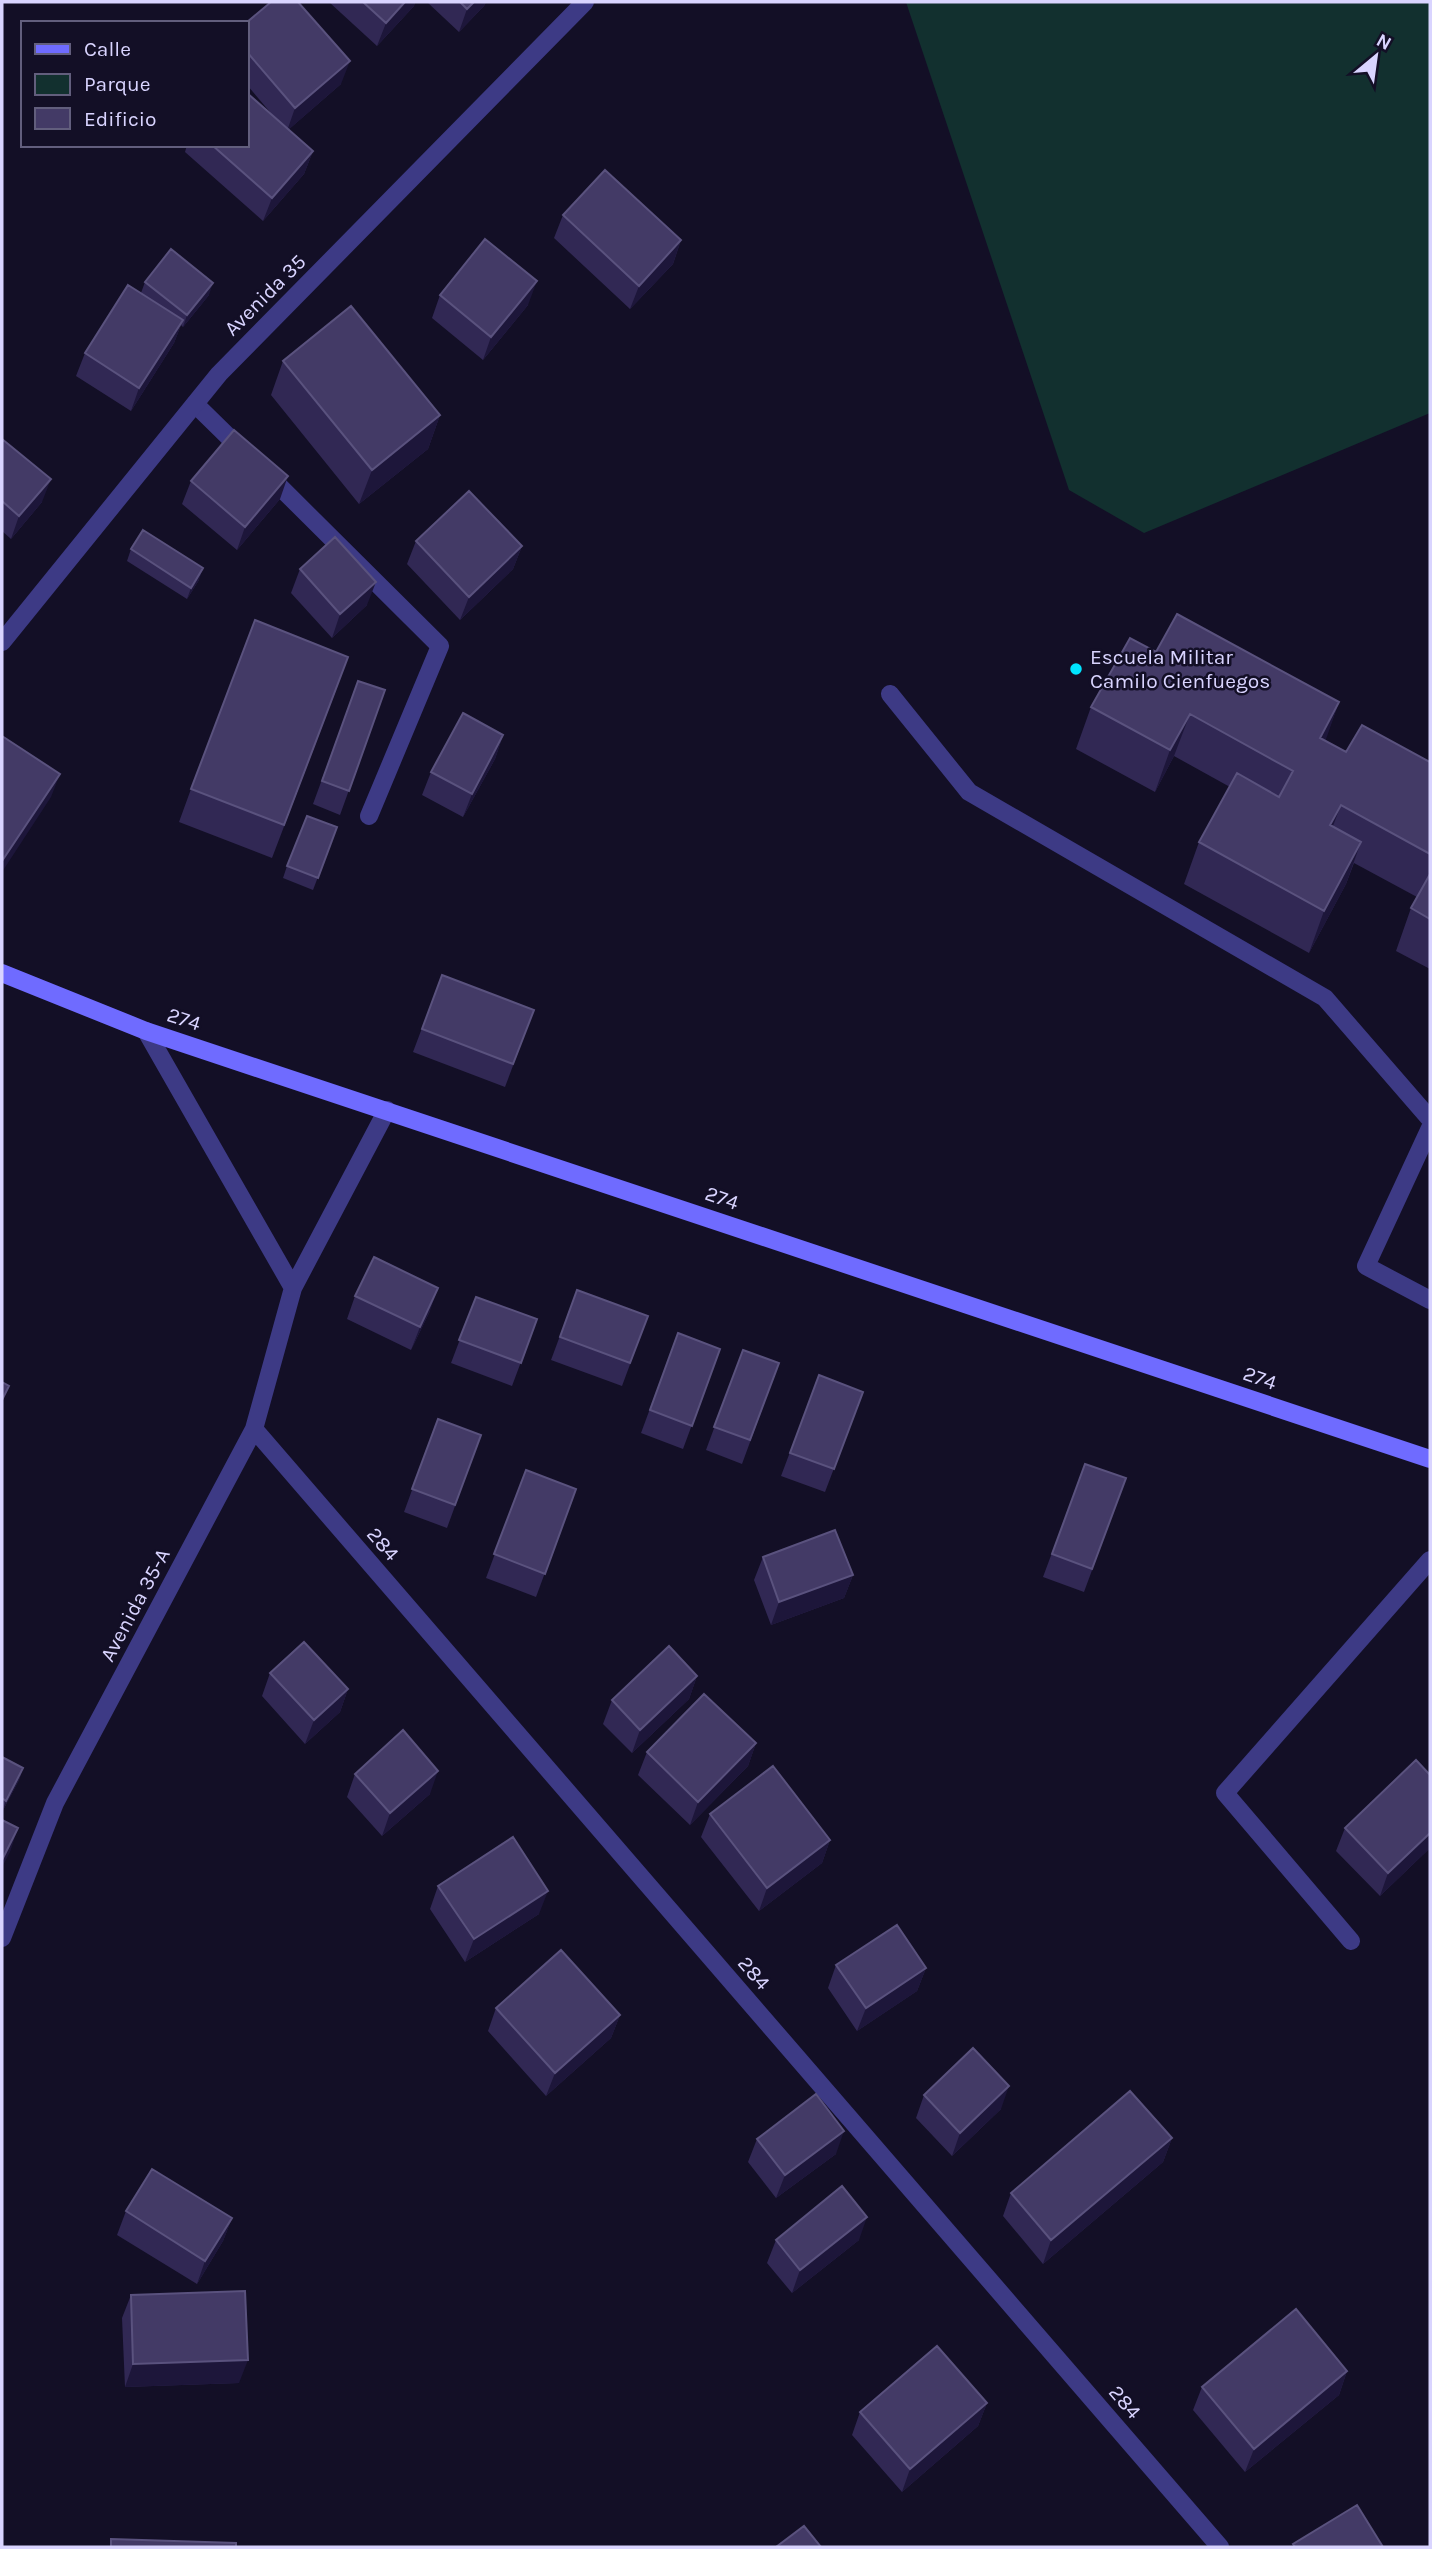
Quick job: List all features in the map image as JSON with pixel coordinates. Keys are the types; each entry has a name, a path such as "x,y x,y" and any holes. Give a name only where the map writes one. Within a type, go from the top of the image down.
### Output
{"street":[{"name":"Avenida 35","path":"2,642 219,374 586,2"},
{"path":"195,404 440,646 369,816"},
{"path":"890,694 970,792 1325,998 1430,1119"},
{"name":"274","path":"2,973 146,1031 1430,1459"},
{"path":"146,1031 293,1288"},
{"name":"Avenida 35-A","path":"2,1938 55,1803 254,1429 293,1288 387,1110"},
{"path":"1430,1128 1366,1266 1430,1300"},
{"name":"284","path":"254,1429 1220,2547"},
{"path":"1351,1941 1226,1793 1430,1560"}],"green space":[{"path":"906,2 1430,2 1430,413 1144,533 1069,490"}],"building":[{"path":"271,2 298,2 350,61 295,108 248,53 248,21"},
{"path":"363,2 405,2 386,23"},
{"path":"460,2 474,2 467,9"},
{"path":"248,94 313,151 272,198 214,147 248,147"},
{"path":"605,170 681,240 639,286 563,215"},
{"path":"485,239 537,281 491,337 440,295"},
{"path":"171,249 213,283 187,315 145,282"},
{"path":"128,285 183,320 139,388 85,353"},
{"path":"351,306 440,415 372,470 283,361"},
{"path":"234,430 288,476 245,527 191,481"},
{"path":"2,439 51,479 19,516 2,501"},
{"path":"469,491 522,546 469,597 416,541"},
{"path":"143,530 203,568 191,588 131,549"},
{"path":"335,537 376,582 340,614 300,569"},
{"path":"1177,614 1339,702 1320,738 1346,752 1362,725 1430,762 1430,854 1341,805 1330,825 1361,842 1324,911 1199,842 1237,773 1279,797 1293,771 1190,714 1170,750 1091,707 1130,638 1156,652"},
{"path":"255,620 348,657 284,825 191,789"},
{"path":"358,681 385,690 349,791 322,781"},
{"path":"463,713 503,735 472,794 431,772"},
{"path":"2,736 60,774 2,861"},
{"path":"307,816 337,827 318,878 287,866"},
{"path":"1430,874 1430,919 1411,908"},
{"path":"442,975 534,1010 513,1064 422,1029"},
{"path":"374,1257 438,1288 420,1327 355,1296"},
{"path":"577,1290 648,1316 630,1363 560,1337"},
{"path":"476,1297 537,1319 521,1363 459,1340"},
{"path":"678,1333 720,1349 692,1426 650,1410"},
{"path":"743,1350 779,1363 750,1440 714,1427"},
{"path":"819,1375 863,1392 834,1469 790,1453"},
{"path":"2,1382 9,1386 2,1400"},
{"path":"438,1419 481,1435 455,1505 412,1489"},
{"path":"1085,1464 1126,1478 1092,1569 1052,1554"},
{"path":"526,1470 576,1489 545,1574 494,1554"},
{"path":"835,1530 853,1575 779,1602 763,1557"},
{"path":"304,1642 348,1689 314,1720 270,1673"},
{"path":"669,1646 697,1676 640,1730 612,1700"},
{"path":"704,1694 756,1743 698,1802 647,1752"},
{"path":"403,1730 438,1771 390,1813 355,1774"},
{"path":"2,1757 23,1768 6,1801 2,1798"},
{"path":"1416,1760 1430,1775 1430,1833 1388,1873 1345,1828"},
{"path":"773,1766 830,1840 767,1888 710,1814"},
{"path":"2,1820 18,1828 2,1860"},
{"path":"513,1837 548,1891 474,1939 438,1886"},
{"path":"897,1925 926,1968 866,2008 836,1965"},
{"path":"561,1950 620,2015 555,2073 496,2008"},
{"path":"973,2048 1009,2086 960,2133 924,2095"},
{"path":"1130,2091 1172,2138 1051,2240 1011,2193"},
{"path":"816,2094 844,2131 785,2175 757,2139"},
{"path":"152,2169 232,2218 205,2261 126,2211"},
{"path":"842,2186 867,2217 800,2270 776,2240"},
{"path":"245,2291 248,2360 133,2364 131,2295"},
{"path":"1296,2309 1347,2371 1254,2449 1202,2387"},
{"path":"937,2346 987,2403 910,2469 860,2412"},
{"path":"1357,2505 1383,2547 1295,2547 1293,2544"},
{"path":"804,2526 821,2547 776,2547"},
{"path":"111,2539 236,2543 236,2547 111,2547"}],"place":[{"name":"Escuela Militar Camilo Cienfuegos","path":"1076,669"}]}
